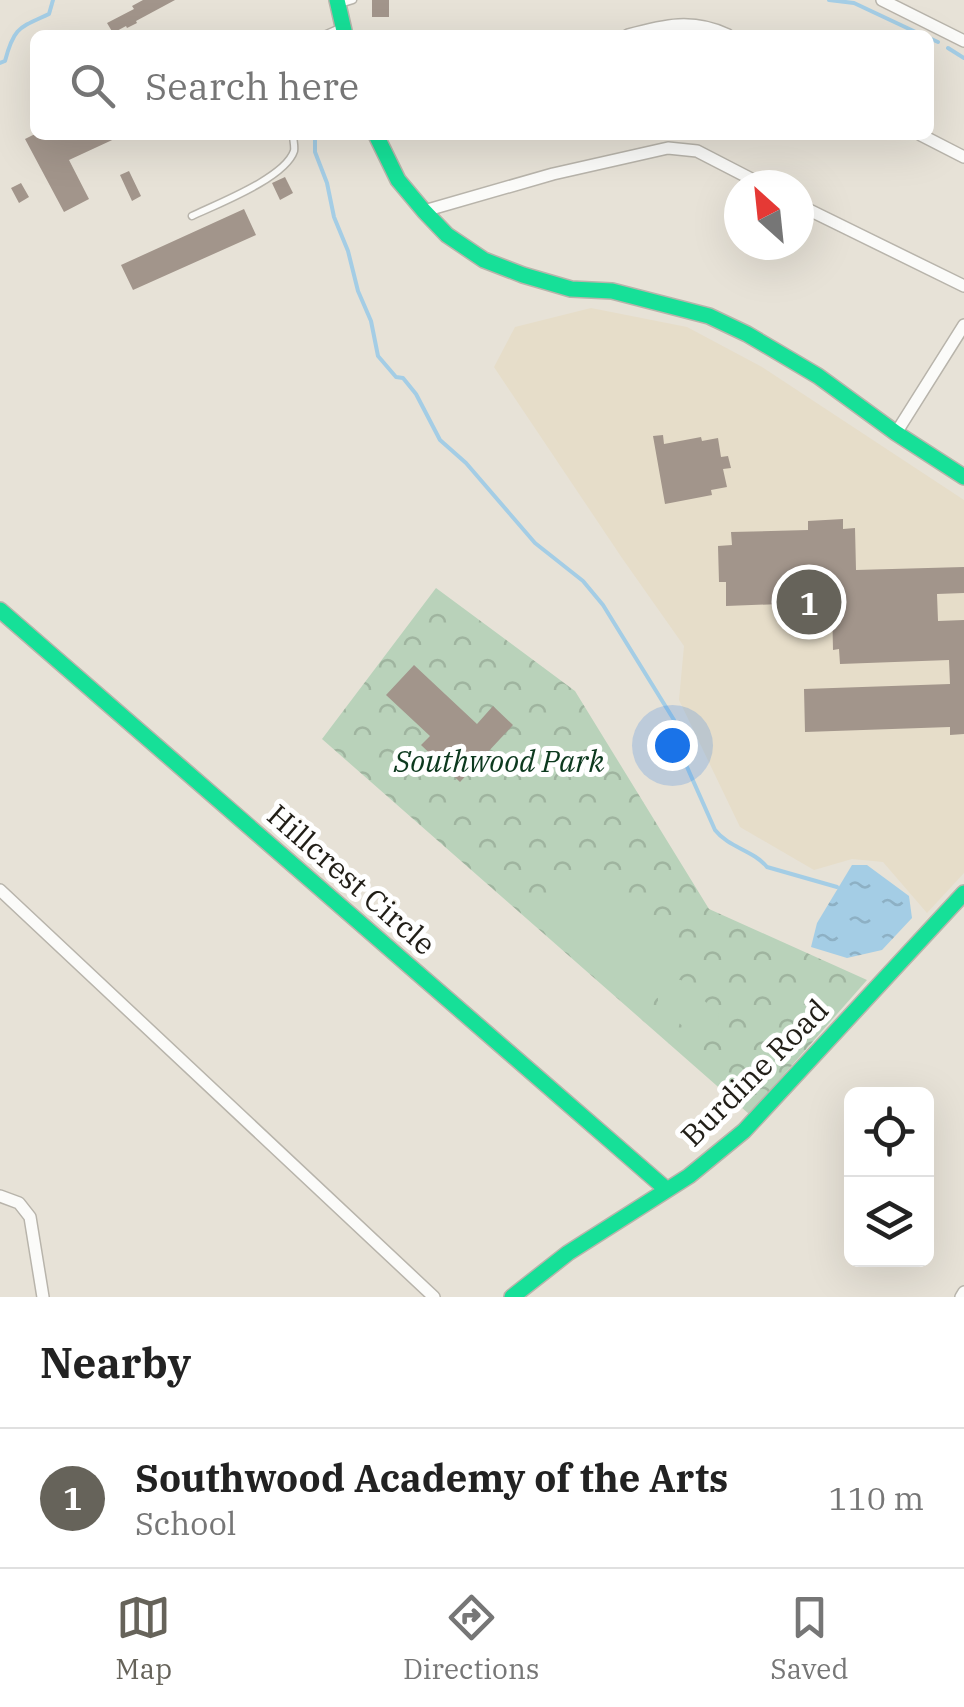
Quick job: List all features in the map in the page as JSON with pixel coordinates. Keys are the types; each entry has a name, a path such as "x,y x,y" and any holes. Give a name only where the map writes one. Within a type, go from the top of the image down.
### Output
{"street":[{"path":"882,0 964,41"},
{"path":"343,2 344,30"},
{"path":"652,30 686,23 716,30"},
{"path":"378,140 398,180 424,211 447,236 484,260 522,276 571,288 612,291 709,316 818,376 964,477"},
{"path":"930,140 964,157"},
{"path":"424,211 553,174 668,148 696,151 736,170"},
{"path":"814,211 964,286"},
{"path":"896,433 964,325"},
{"name":"Hillcrest Circle","path":"0,610 666,1189"},
{"path":"0,890 434,1297"},
{"name":"Burdine Road","path":"512,1297 545,1269 718,1156 964,893"},
{"path":"0,1196 19,1203 30,1217 43,1297"}],"lane":[{"path":"192,216 258,185 284,166 294,151 293,140"}],"shaded area":[{"path":"591,308 687,327 762,367 964,500 964,873 927,913 883,862 852,859 814,870 740,827 679,700 684,646 494,367 515,327"}],"green space":[{"name":"Southwood Park","path":"436,588 575,691 709,909 867,980 749,1114 322,739"},
{"path":"586,871 683,959 642,1003 546,914"},
{"path":"670,980 681,980 718,1013 719,1025 707,1037 694,1037 658,1003 658,994"}],"water":[{"path":"852,865 867,865 909,896 912,918 882,950 847,958 811,947 817,923"}],"building":[{"path":"143,0 175,0 127,28 111,30 107,23 134,9 132,6"},
{"path":"372,0 389,0 389,17 372,17"},
{"path":"25,139 112,140 69,160 89,199 64,212"},
{"path":"129,171 141,196 132,201 120,175"},
{"path":"285,177 293,193 280,200 272,183"},
{"path":"21,183 29,197 19,203 11,188"},
{"path":"244,209 256,235 133,290 121,265"},
{"path":"663,435 664,444 718,438 721,457 728,456 731,468 723,469 727,487 711,490 712,495 665,504 653,436"},
{"path":"843,519 843,529 855,528 856,570 964,567 964,593 937,594 938,621 964,620 964,734 950,735 950,727 805,732 804,689 950,684 949,660 840,664 839,649 833,650 832,602 726,606 726,582 719,582 718,546 732,545 731,532 808,530 808,521"},
{"path":"414,665 477,724 493,706 513,725 460,782 421,745 430,736 386,695"}],"waterway":[{"path":"0,63 5,61 15,35 49,14 53,0"},
{"path":"829,0 854,3 911,30"},
{"path":"934,40 938,42"},
{"path":"948,48 964,58"},
{"path":"315,140 315,152 371,321 378,356 416,394 440,440 466,463 535,543 583,581 603,605 674,720 683,758 715,830 767,867 837,887"}],"traffic: fast":[{"path":"337,0 344,30"},
{"path":"378,140 398,180 424,211 447,235 484,260 571,289 612,291 709,316 818,376 964,477"},
{"path":"0,610 666,1189"},
{"path":"512,1297 568,1253 689,1176 744,1131 964,893"}],"place":[{"name":"Southwood Academy of the Arts","path":"809,602"}]}
